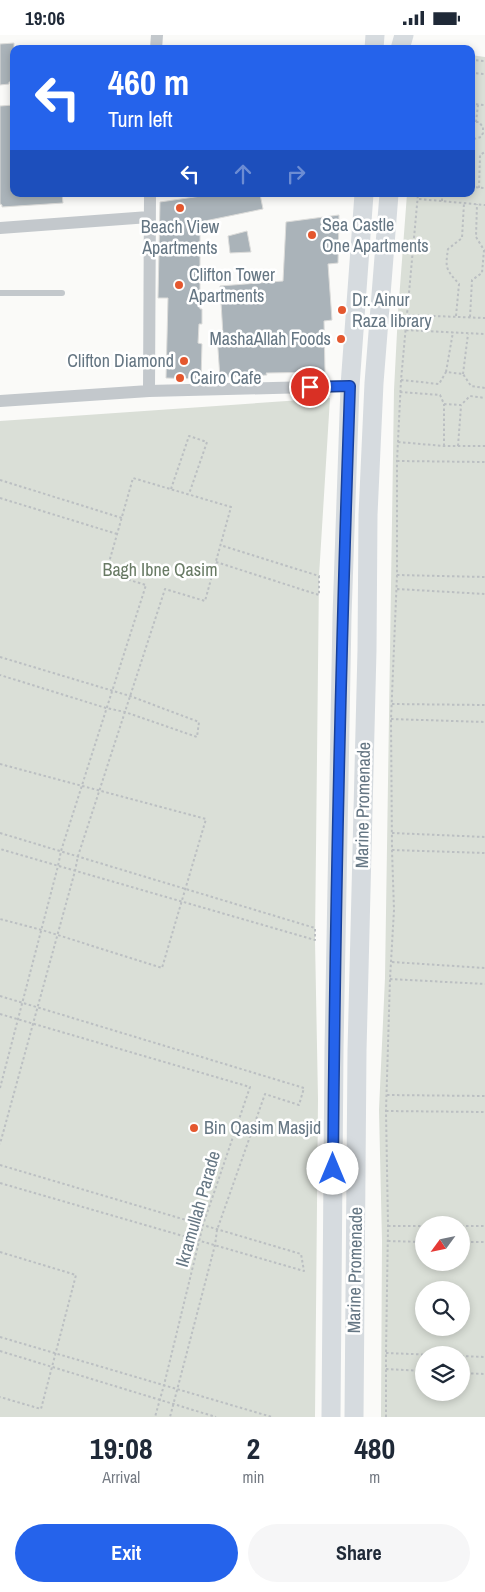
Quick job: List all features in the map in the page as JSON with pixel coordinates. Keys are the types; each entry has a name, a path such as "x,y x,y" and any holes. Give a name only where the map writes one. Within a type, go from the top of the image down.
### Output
{"main road":[{"name":"Marine Promenade","path":"331,1417 334,1049 342,626 350,386 364,197"},
{"name":"Marine Promenade","path":"354,1417 357,1051 367,649 368,515 374,383 388,197"},
{"path":"334,1049 336,1053 344,1057 349,1057 357,1051"},
{"path":"334,1112 343,1107 349,1107 357,1114"}],"street":[{"path":"149,391 150,197"},
{"path":"0,228 149,217"},
{"path":"0,401 149,391 350,386"}],"lane":[{"path":"0,293 62,293"}],"path":[{"path":"475,138 481,137 484,131 484,127 479,122 476,122 478,105"},
{"path":"475,154 480,155 485,152"},
{"path":"479,188 480,155"},
{"path":"475,188 485,188"},
{"path":"386,1417 388,1226 386,1111 394,910 391,719 397,575 397,461 401,379 418,197"},
{"path":"419,199 485,205"},
{"path":"456,317 459,284 447,270 447,259 448,249 462,238 464,203"},
{"path":"470,317 472,280 482,273 484,250 476,237 478,204"},
{"path":"408,315 485,318"},
{"path":"406,330 485,334"},
{"path":"401,379 439,384 446,372 453,332"},
{"path":"468,333 463,374 471,387 485,388"},
{"path":"446,372 463,374"},
{"path":"400,392 440,395 444,404 444,446"},
{"path":"458,446 462,405 470,396 485,398"},
{"path":"444,404 462,405"},
{"path":"171,489 189,436 207,442 189,495"},
{"path":"398,442 444,446 485,446"},
{"path":"397,461 485,462"},
{"path":"0,1088 61,851 146,585 106,573 133,478 231,507 205,601 165,589 78,856 58,936 0,1145"},
{"path":"0,480 122,518"},
{"path":"0,498 117,534"},
{"path":"216,562 319,595 320,576 220,545"},
{"path":"397,575 485,577"},
{"path":"397,589 485,594"},
{"path":"0,657 130,696 199,722 197,737 125,712 106,708 0,675"},
{"path":"392,704 485,705"},
{"path":"391,719 485,722"},
{"path":"0,764 206,819 162,968 42,930 0,919"},
{"path":"0,833 315,928 315,940 0,849"},
{"path":"392,833 485,837"},
{"path":"392,850 485,853"},
{"path":"392,962 485,968"},
{"path":"390,979 485,984"},
{"path":"0,996 304,1088 299,1105 265,1094 217,1229 215,1245 170,1417"},
{"name":"Ikramullah Parade","path":"0,1014 250,1087 203,1225 155,1417"},
{"path":"387,1095 485,1096"},
{"path":"386,1111 485,1113"},
{"path":"0,1165 302,1254 304,1271 0,1183"},
{"path":"388,1226 415,1226"},
{"path":"470,1226 485,1226"},
{"path":"388,1241 415,1242"},
{"path":"470,1242 485,1242"},
{"path":"0,1252 76,1275 41,1409 0,1397"},
{"path":"0,1337 272,1417"},
{"path":"0,1351 216,1417"},
{"path":"386,1353 415,1354"},
{"path":"470,1356 485,1357"},
{"path":"386,1369 415,1371"},
{"path":"470,1373 485,1374"}],"green space":[{"path":"475,56 485,57 485,1417 381,1417 382,1241 379,1110 385,978 394,390 407,197 475,197"},
{"name":"Bagh Ibne Qasim","path":"330,398 319,576 315,940 318,1099 315,1417 0,1417 0,421"}],"building":[{"path":"14,43 14,45 10,45 10,82 9,84 0,85 0,44"},
{"path":"10,105 10,197 62,197 63,203 2,207 0,204 0,106"},
{"path":"194,197 261,197 263,209 200,222 200,309 202,309 202,324 199,324 198,343 202,344 201,379 166,378 168,298 158,298 160,202"},
{"path":"339,215 338,263 328,264 332,320 324,321 325,372 266,373 267,375 220,378 217,335 223,335 220,286 283,281 286,222"},
{"path":"247,231 251,252 230,253 228,236"}],"place":[{"name":"Beach View Apartments","path":"180,208"},
{"name":"Sea Castle One Apartments","path":"312,235"},
{"name":"Clifton Tower Apartments","path":"179,285"},
{"name":"Dr. Ainur Raza library","path":"342,310"},
{"name":"MashaAllah Foods","path":"341,339"},
{"name":"Clifton Diamond","path":"184,361"},
{"name":"Cairo Cafe","path":"180,378"},
{"name":"Bin Qasim Masjid","path":"194,1128"}],"route":[{"path":"310,387 350,386 342,655 333,1169"}]}
